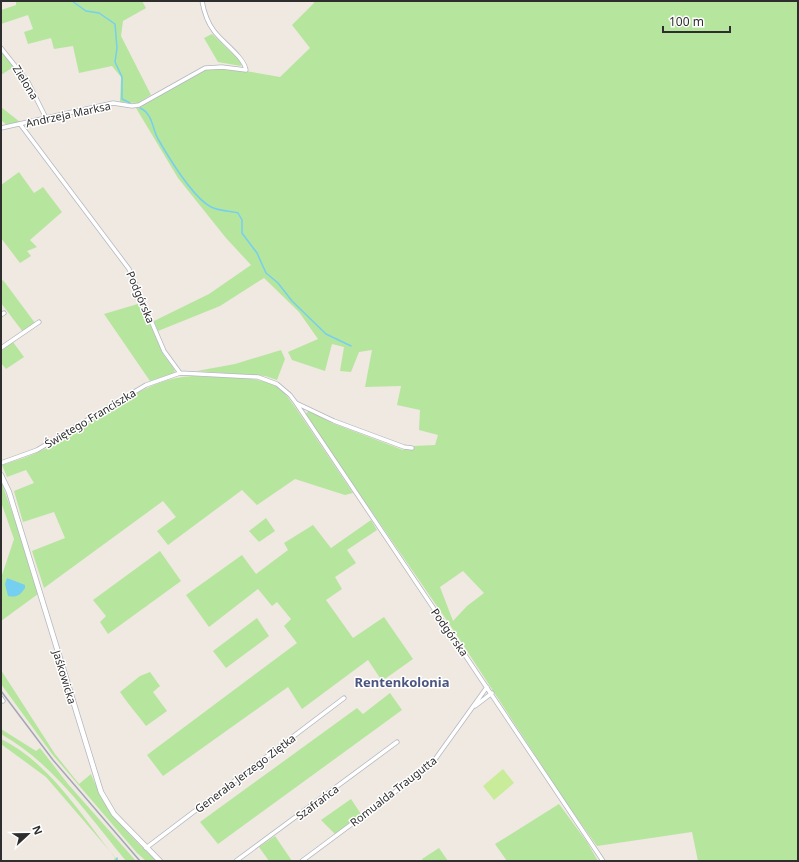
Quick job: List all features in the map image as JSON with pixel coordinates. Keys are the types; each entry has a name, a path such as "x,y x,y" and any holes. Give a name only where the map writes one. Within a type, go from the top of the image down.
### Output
{"street":[{"name":"Andrzeja Marksa","path":"1,128 112,103 132,106 139,105 206,68 222,67 246,70 242,61 222,41 210,25 202,1"},
{"name":"Zielona","path":"1,48 28,82 46,118"},
{"name":"Podgórska","path":"20,124 129,269 164,352 180,373 258,377 277,384 290,395 492,693 603,861"},
{"path":"1,348 40,322"},
{"name":"Świętego Franciszka","path":"1,463 37,450 146,385 180,373"},
{"name":"Podgórska","path":"296,403 334,422 412,448"},
{"name":"Jaśkowicka","path":"1,475 9,492 101,792 114,814 160,861"},
{"name":"Romualda Traugutta","path":"302,861 431,765 487,687"},
{"name":"Romualda Traugutta","path":"472,708 492,693"},
{"name":"Generała Jerzego Ziętka","path":"146,848 344,698"},
{"name":"Szafrańca","path":"236,861 397,742"}],"green space":[{"path":"16,1 142,1 146,8 123,21 121,36 151,95 138,103 120,102 121,77 112,66 79,73 73,46 54,49 51,38 28,44 24,32 33,29 28,15 1,24 1,10 16,5"},
{"path":"313,1 798,1 798,861 698,861 692,832 597,846 565,801 450,625 305,415 309,410 332,423 403,450 414,446 435,445 438,435 419,430 420,410 397,405 401,386 365,387 372,350 359,352 351,372 340,371 344,347 332,344 325,371 292,360 288,352 318,339 299,312 264,278 220,306 158,331 154,321 209,294 251,265 226,238 178,178 136,108 207,68 222,67 280,77 310,48 292,25 314,3","holes":["463,571 484,593 467,606 453,621 440,587"]},
{"path":"212,34 238,59 241,66 218,62 204,38"},
{"path":"3,53 15,66 1,75 1,55"},
{"path":"1,107 20,122 7,125 1,120"},
{"path":"19,172 34,193 43,187 62,212 30,240 37,247 27,251 31,256 20,263 1,238 1,185"},
{"path":"3,280 35,323 23,332 1,303 1,282"},
{"path":"141,303 163,354 174,369 175,373 150,381 104,314"},
{"path":"13,342 24,357 6,369 1,363 1,351"},
{"path":"281,350 285,359 277,380 265,376 197,371 235,364"},
{"path":"193,376 246,378 266,382 280,389 286,394 353,493 345,495 295,479 257,505 242,490 168,545 157,531 176,517 163,501 44,588 32,551 65,538 54,512 23,522 14,491 34,483 26,470 7,477 2,465 23,458 60,441 147,388 161,382"},
{"path":"1,481 17,526 38,594 1,621 1,578 14,539 1,502"},
{"path":"266,518 275,531 259,542 249,531"},
{"path":"371,520 377,530 347,550 356,563 335,577 342,589 326,600 353,638 384,617 413,659 382,681 368,660 302,709 288,687 163,776 147,755 297,643 284,626 291,619 277,602 272,606 258,589 209,627 186,595 242,555 256,574 288,550 284,543 313,525 331,548"},
{"path":"160,551 181,581 108,634 100,622 106,616 93,600"},
{"path":"257,618 269,636 226,668 213,651"},
{"path":"1,670 55,754 79,784 91,774 104,800 119,822 127,832 157,861 146,861 137,853 52,754 1,684"},
{"path":"150,672 160,686 153,692 167,711 146,726 120,692 140,676"},
{"path":"390,693 402,710 218,844 200,822 357,708 363,714"},
{"path":"1,729 36,751 40,748 68,784 136,861 126,861 54,775 20,746 1,734"},
{"path":"1,739 36,763 51,778 66,794 112,854 46,777 1,744"},
{"path":"503,769 514,783 494,800 483,786"},
{"path":"351,799 361,814 335,834 321,820"},
{"path":"559,804 587,842 598,861 507,861 495,844"},
{"path":"275,836 292,861 269,861 259,847"},
{"path":"439,848 448,861 423,861 422,859"}],"water":[{"path":"7,578 25,585 25,588 20,594 14,597 8,596 5,584"}],"waterway":[{"path":"72,1 86,11 99,13 115,24 117,48 115,62 122,77 122,99 130,103"},
{"path":"140,108 150,118 156,135 163,147 196,195 211,207 238,213 242,220 242,233 257,253 266,273 278,283 292,301 326,334 351,346"}],"railway":[{"path":"1,691 53,760 140,861"}],"district":[{"name":"Rentenkolonia","path":"402,682"}]}
